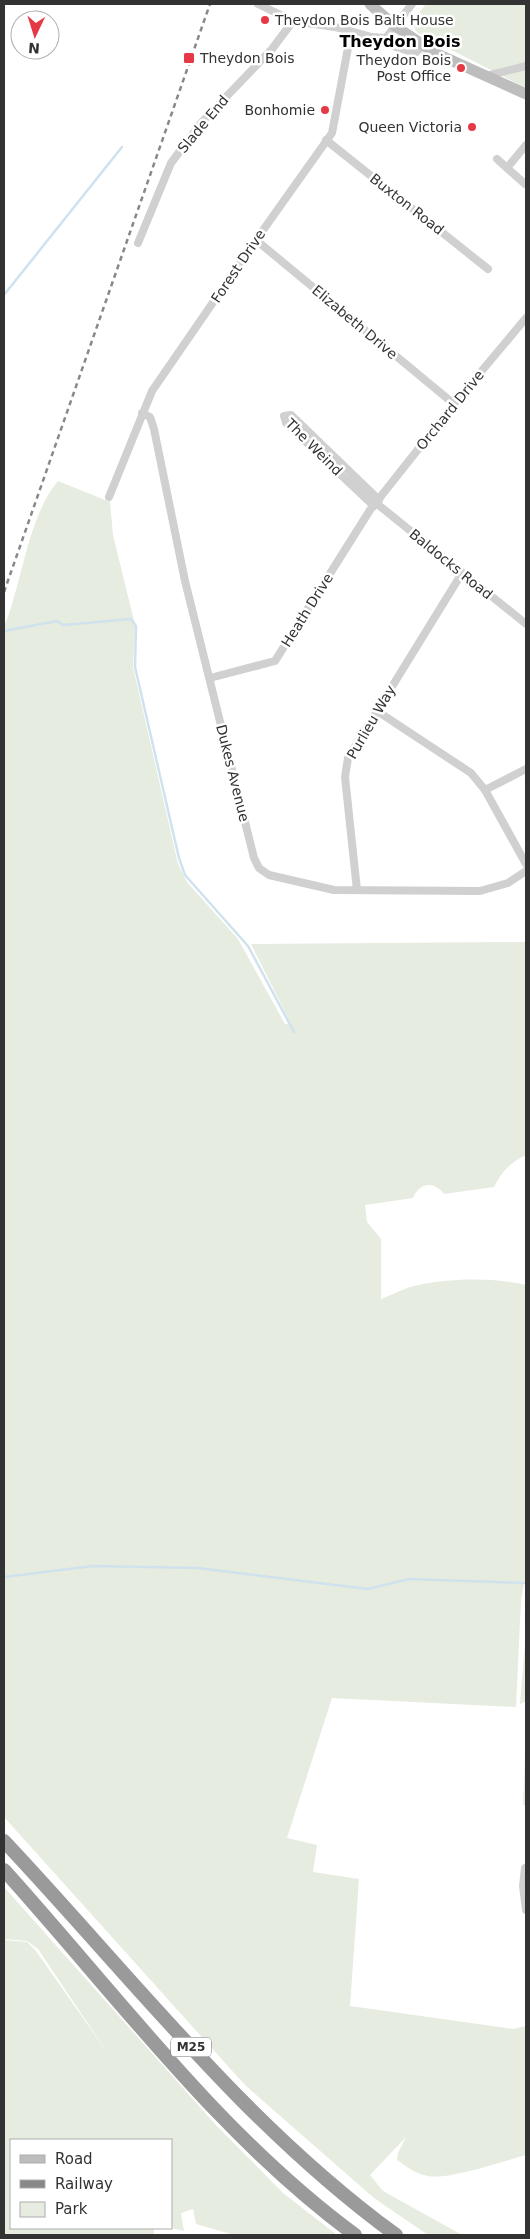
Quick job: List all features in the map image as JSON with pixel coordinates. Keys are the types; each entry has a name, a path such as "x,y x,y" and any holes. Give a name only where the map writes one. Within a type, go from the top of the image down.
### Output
{"highway":[{"name":"M25","path":"4,1840 255,2116 327,2182 396,2235"},
{"name":"M25","path":"4,1870 220,2116 295,2187 356,2235"}],"main road":[{"path":"370,4 395,26 423,46 526,94"}],"street":[{"path":"258,4 293,21 335,27 372,37 386,38 393,46 416,53 423,46"},
{"path":"386,38 412,4"},
{"name":"Slade End","path":"138,243 171,163 202,122 272,49 293,21"},
{"name":"Forest Drive","path":"109,497 152,391 334,128 351,32"},
{"path":"486,76 526,66"},
{"name":"Buxton Road","path":"326,140 488,269"},
{"path":"507,168 526,145"},
{"path":"497,159 525,184"},
{"name":"Elizabeth Drive","path":"256,240 454,404"},
{"name":"Orchard Drive","path":"376,503 454,404 526,318"},
{"name":"Dukes Avenue","path":"142,413 148,415 151,419 185,580 254,858 259,868 269,875 334,890 480,891 508,883 526,871"},
{"name":"The Weind","path":"288,414 294,418 376,503 286,423 284,416 288,414"},
{"name":"Baldocks Road","path":"376,503 526,624"},
{"name":"Heath Drive","path":"210,678 275,661 376,503"},
{"name":"Purlieu Way","path":"357,890 345,777 348,758 462,573"},
{"path":"376,711 471,772 485,790 526,864"},
{"path":"485,790 526,769"},
{"path":"525,1868 523,1886 526,1910"}],"green space":[{"path":"426,4 526,4 526,88 418,33 414,22"},
{"path":"58,481 110,502 113,535 135,625 133,667 178,864 187,882 238,939 285,1024 291,1024 251,944 526,942 526,1155 507,1168 494,1187 444,1194 436,1187 427,1185 419,1189 413,1198 365,1205 367,1222 381,1239 381,1299 410,1287 441,1281 485,1280 526,1285 526,1573 521,1600 516,1707 332,1698 287,1838 317,1845 313,1872 359,1879 350,2006 513,2029 526,2026 526,2155 462,2173 428,2176 408,2168 397,2160 398,2153 406,2137 370,2175 383,2191 462,2235 428,2235 374,2198 245,2085 4,1817 4,627 32,531 39,513"},
{"path":"526,1631 526,1701 520,1704"},
{"path":"526,1732 526,1805 523,1805"},
{"path":"4,1887 215,2124 283,2193 337,2235 234,2235 196,2224 193,2209 181,2213 184,2231 172,2228 172,2139 10,2139 10,2229 154,2229 154,2235 4,2235 4,1940 27,1942 36,1951 109,2055 38,1949 27,1941 4,1939"}],"waterway":[{"path":"4,295 122,147"},
{"path":"4,631 57,621 63,625 131,619 136,626 135,667 179,858 185,875 248,946 294,1032"},
{"path":"4,1577 93,1566 198,1568 368,1589 409,1579 526,1583"}],"railway":[{"path":"4,592 210,4"}],"place":[{"name":"Theydon Bois Balti House","path":"265,20"},
{"name":"Theydon Bois","path":"189,58"},
{"name":"Theydon Bois Post Office","path":"461,68"},
{"name":"Bonhomie","path":"325,110"},
{"name":"Queen Victoria","path":"472,127"}],"district":[{"name":"Theydon Bois","path":"400,41"}]}
